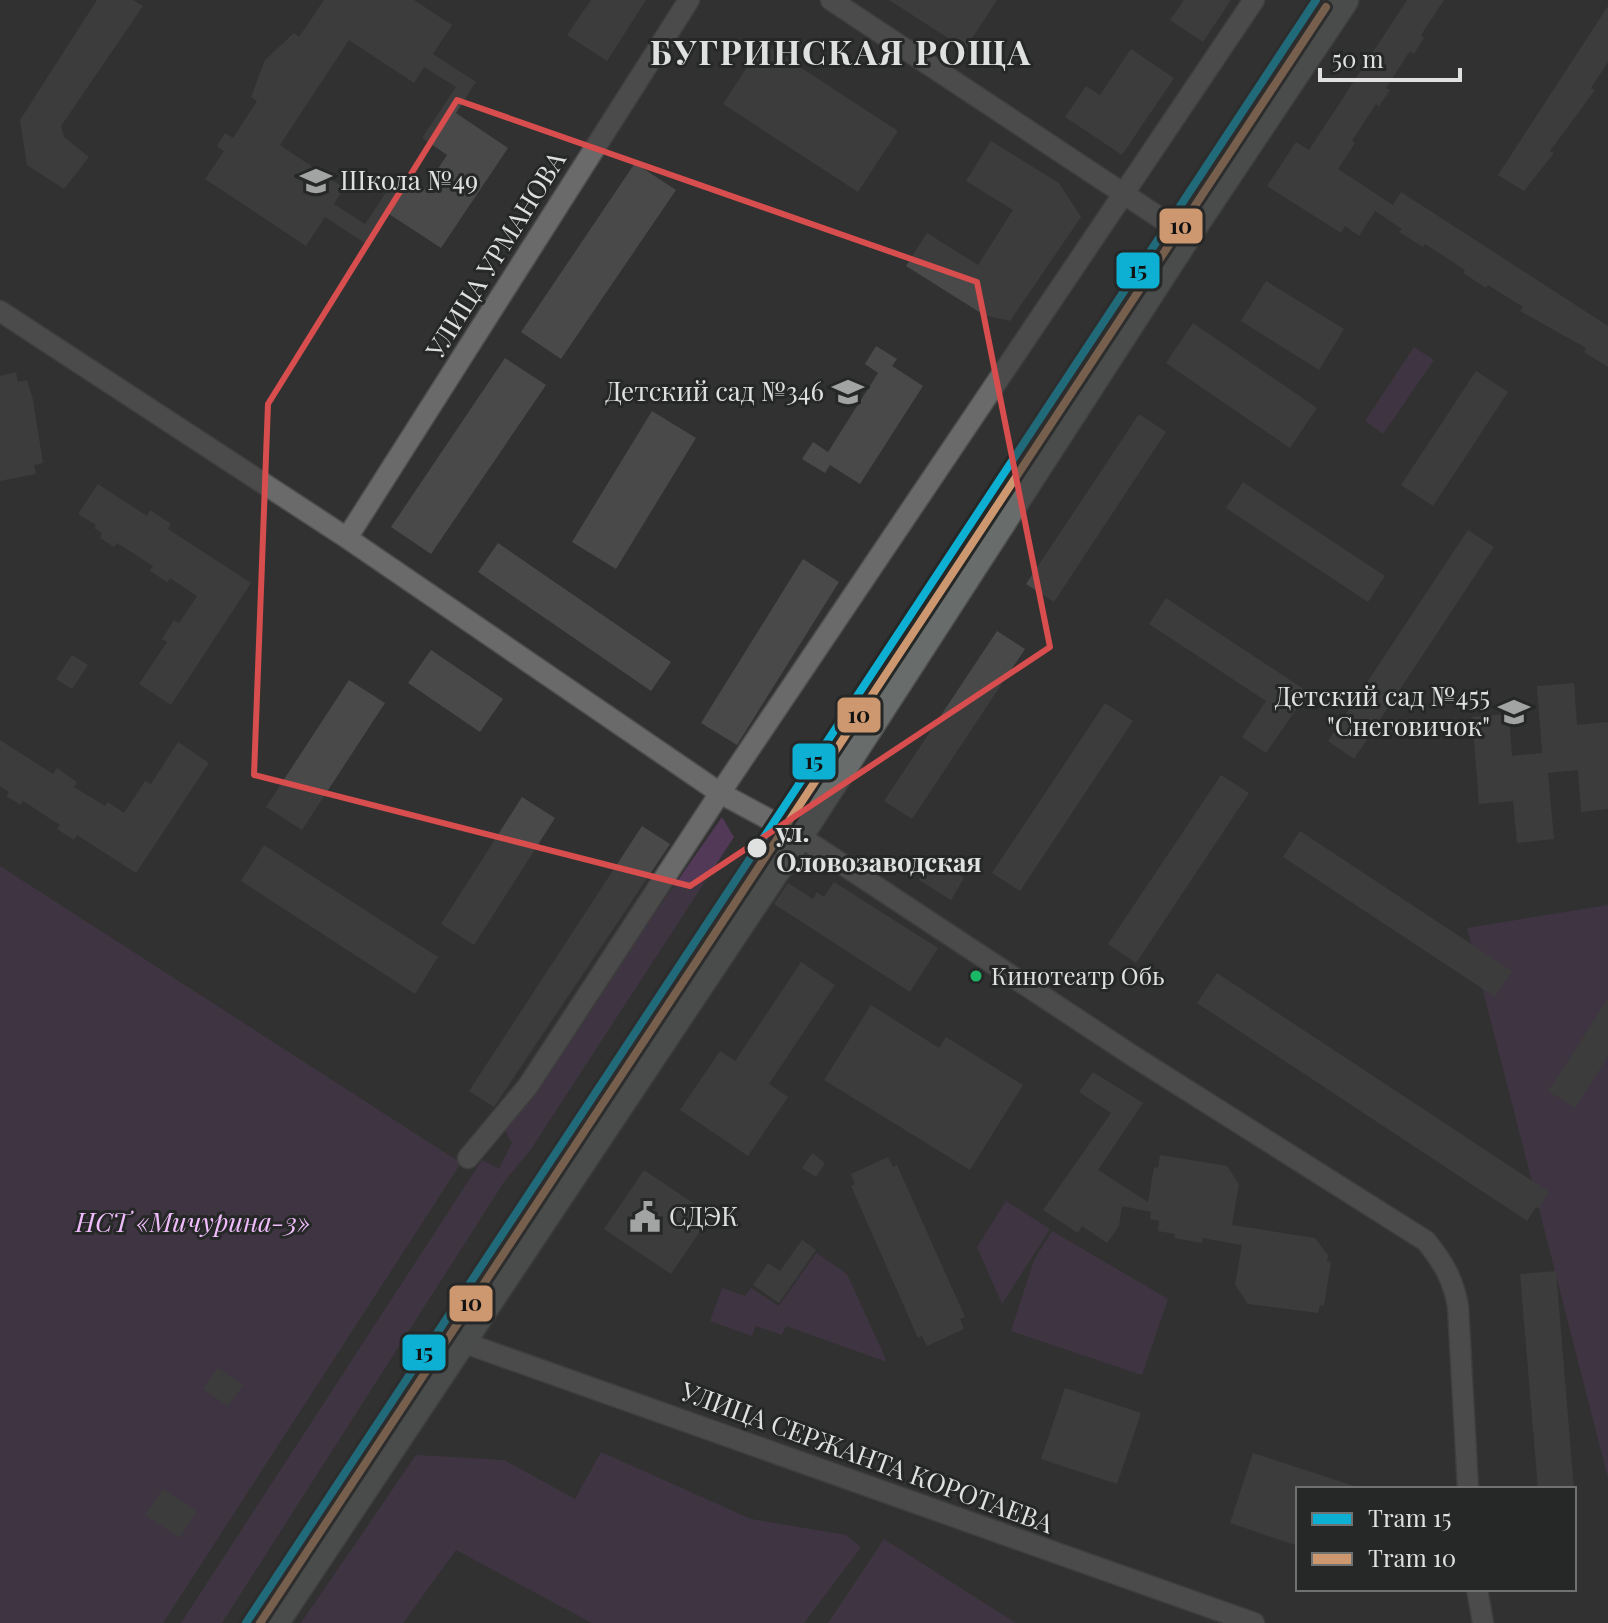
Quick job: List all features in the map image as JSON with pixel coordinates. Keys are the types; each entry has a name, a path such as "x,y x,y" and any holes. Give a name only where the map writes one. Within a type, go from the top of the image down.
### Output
{"street":[{"name":"УЛИЦА УРМАНОВА","path":"347,538 689,0"},
{"path":"831,0 1186,235"},
{"path":"468,1158 528,1086 720,793 1254,0"},
{"path":"273,1623 798,835 1186,235 1343,0"},
{"path":"0,311 347,538 720,793 798,835 1133,1056 1426,1241 1444,1263 1453,1281 1458,1306 1468,1487"},
{"name":"УЛИЦА СЕРЖАНТА КОРОТАЕВА","path":"462,1342 1254,1623"},
{"path":"1477,1591 1483,1623"}],"highlighted area":[{"path":"457,100 977,282 1050,647 690,886 254,775 268,404"}],"green space":[{"path":"1414,347 1434,360 1383,434 1365,421"},
{"path":"722,817 734,837 531,1149 504,1182 222,1623 181,1623 482,1160 499,1169 512,1143 504,1129"},
{"name":"НСТ «Мичурина-3»","path":"0,866 461,1163 163,1623 0,1623"},
{"path":"1608,905 1608,1478 1467,928"},
{"path":"1006,1201 1050,1229 1002,1304 977,1247"},
{"path":"1052,1231 1168,1299 1142,1375 1011,1331 1034,1260"},
{"path":"816,1253 847,1274 887,1362 786,1326 782,1335 756,1326 752,1336 710,1321 722,1288 745,1296 751,1288 779,1306"},
{"path":"601,1452 751,1519 846,1535 861,1547 804,1623 592,1623 456,1550 403,1623 301,1623 416,1455 504,1460 575,1499"},
{"path":"884,1539 1014,1622 1016,1623 828,1623"}],"building":[{"path":"97,0 133,0 143,6 61,126 64,137 89,157 64,189 27,165 20,120"},
{"path":"324,0 414,0 452,25 433,54 476,82 456,113 508,148 441,248 389,214 368,245 325,217 306,246 205,179 224,151 217,146 225,133 233,138 257,101 251,97 265,60 294,33 299,37","holes":["349,40 414,83 424,67 456,87 422,138 447,155 424,190 399,173 365,224 334,204 344,188 280,145"]},
{"path":"591,0 646,0 607,61 567,35"},
{"path":"889,0 997,0 965,49"},
{"path":"1184,0 1231,0 1203,42 1170,20"},
{"path":"1407,0 1444,0 1421,35 1424,38 1414,54 1410,51 1386,88 1390,90 1379,106 1376,104 1338,169 1393,205 1401,192 1608,326 1608,367 1584,352 1586,348 1520,311 1523,307 1488,285 1486,288 1425,244 1423,247 1399,232 1402,229 1375,211 1359,236 1345,226 1341,233 1267,186 1296,142 1309,150"},
{"path":"1608,6 1608,62 1591,88 1595,90 1550,151 1554,153 1524,191 1498,175"},
{"path":"763,43 898,131 858,192 723,104"},
{"path":"1131,49 1174,78 1122,155 1065,117 1086,86 1100,95"},
{"path":"991,141 1059,183 1081,217 1010,321 984,315 906,266 927,233 978,265 1013,210 966,181"},
{"path":"635,163 676,190 561,359 521,332"},
{"path":"1266,281 1344,329 1319,370 1241,321"},
{"path":"1193,323 1317,408 1290,448 1166,363"},
{"path":"876,346 897,359 892,366 923,386 860,484 830,465 825,473 802,459 813,442 828,452 878,373 865,364"},
{"path":"505,358 546,385 431,554 391,527"},
{"path":"1476,371 1508,392 1433,506 1401,485"},
{"path":"16,372 18,382 27,380 33,400 43,463 34,465 36,474 0,481 0,376"},
{"path":"652,411 696,438 616,569 572,542"},
{"path":"1139,414 1166,432 1054,602 1026,584"},
{"path":"1243,482 1385,576 1368,602 1226,508"},
{"path":"98,484 147,516 150,510 171,524 168,529 251,583 171,705 139,684 167,642 162,639 174,620 179,623 197,596 170,578 167,582 150,571 153,566 117,543 114,547 100,538 102,533 94,528 96,525 78,514"},
{"path":"1468,530 1494,547 1354,759 1328,741"},
{"path":"498,543 671,662 651,691 478,572"},
{"path":"803,559 839,582 737,745 701,723"},
{"path":"1166,598 1308,692 1266,753 1242,737 1266,701 1149,624"},
{"path":"997,631 1025,649 912,819 884,801"},
{"path":"431,650 503,699 480,732 408,683"},
{"path":"72,655 88,665 72,689 56,679"},
{"path":"349,680 385,703 302,830 266,807"},
{"path":"1574,683 1577,725 1608,722 1608,809 1581,812 1578,770 1548,773 1554,839 1517,843 1513,801 1479,804 1472,717 1509,714 1512,756 1542,753 1537,686"},
{"path":"1105,703 1133,721 1020,891 992,873"},
{"path":"0,740 53,774 57,768 77,782 74,787 105,806 108,802 124,813 145,781 151,784 178,742 209,763 136,873 77,835 74,840 57,829 60,825 23,801 21,805 6,796 9,792 0,786"},
{"path":"1221,775 1249,793 1136,963 1108,944"},
{"path":"522,797 555,818 474,945 441,924"},
{"path":"642,826 670,844 494,1107 469,1091"},
{"path":"1300,831 1512,971 1495,997 1283,857"},
{"path":"264,845 438,957 415,994 241,881"},
{"path":"932,858 964,878 951,900 919,880"},
{"path":"834,882 938,948 910,992 774,904 788,883 813,899 817,892 824,897"},
{"path":"801,962 835,985 769,1084 788,1097 748,1156 680,1110 720,1051 735,1061"},
{"path":"1217,973 1549,1192 1539,1208 1536,1207 1527,1221 1197,1003"},
{"path":"1608,999 1608,1056 1575,1108 1548,1091"},
{"path":"871,1005 939,1048 946,1037 1023,1085 970,1170 824,1080"},
{"path":"1093,1072 1143,1103 1098,1170 1148,1202 1154,1167 1158,1168 1160,1155 1227,1166 1239,1184 1232,1225 1315,1238 1328,1255 1327,1261 1331,1262 1324,1306 1320,1305 1318,1313 1248,1304 1235,1285 1242,1245 1202,1238 1202,1243 1174,1238 1175,1234 1158,1231 1159,1221 1150,1219 1151,1212 1122,1206 1119,1226 1107,1243 1082,1226 1078,1233 1043,1210 1111,1113 1079,1092"},
{"path":"812,1153 825,1163 816,1177 802,1168"},
{"path":"888,1157 893,1167 897,1165 965,1317 960,1319 964,1329 927,1346 922,1336 918,1338 851,1186 855,1184 851,1174"},
{"path":"644,1170 711,1215 671,1274 604,1229"},
{"path":"802,1240 816,1250 779,1303 753,1285 768,1263 780,1271"},
{"path":"1556,1271 1574,1487 1538,1487 1520,1274"},
{"path":"218,1368 243,1385 228,1406 203,1389"},
{"path":"1065,1388 1141,1413 1117,1484 1041,1459"},
{"path":"1253,1453 1354,1486 1296,1487 1296,1545 1230,1523"},
{"path":"163,1489 197,1511 180,1538 145,1515"}],"tram line":[{"name":"15","path":"246,1623 1316,0"},
{"name":"10","path":"260,1623 1326,7"}],"place":[{"name":"Школа №49","path":"316,181"},
{"name":"Детский сад №346","path":"848,392"},
{"name":"Детский сад №455 \"Снеговичок\"","path":"1514,712"},
{"name":"ул. Оловозаводская","path":"757,848"},
{"name":"Кинотеатр Обь","path":"976,976"},
{"name":"СДЭК","path":"645,1217"}],"district":[{"name":"БУГРИНСКАЯ РОЩА","path":"841,53"}]}
